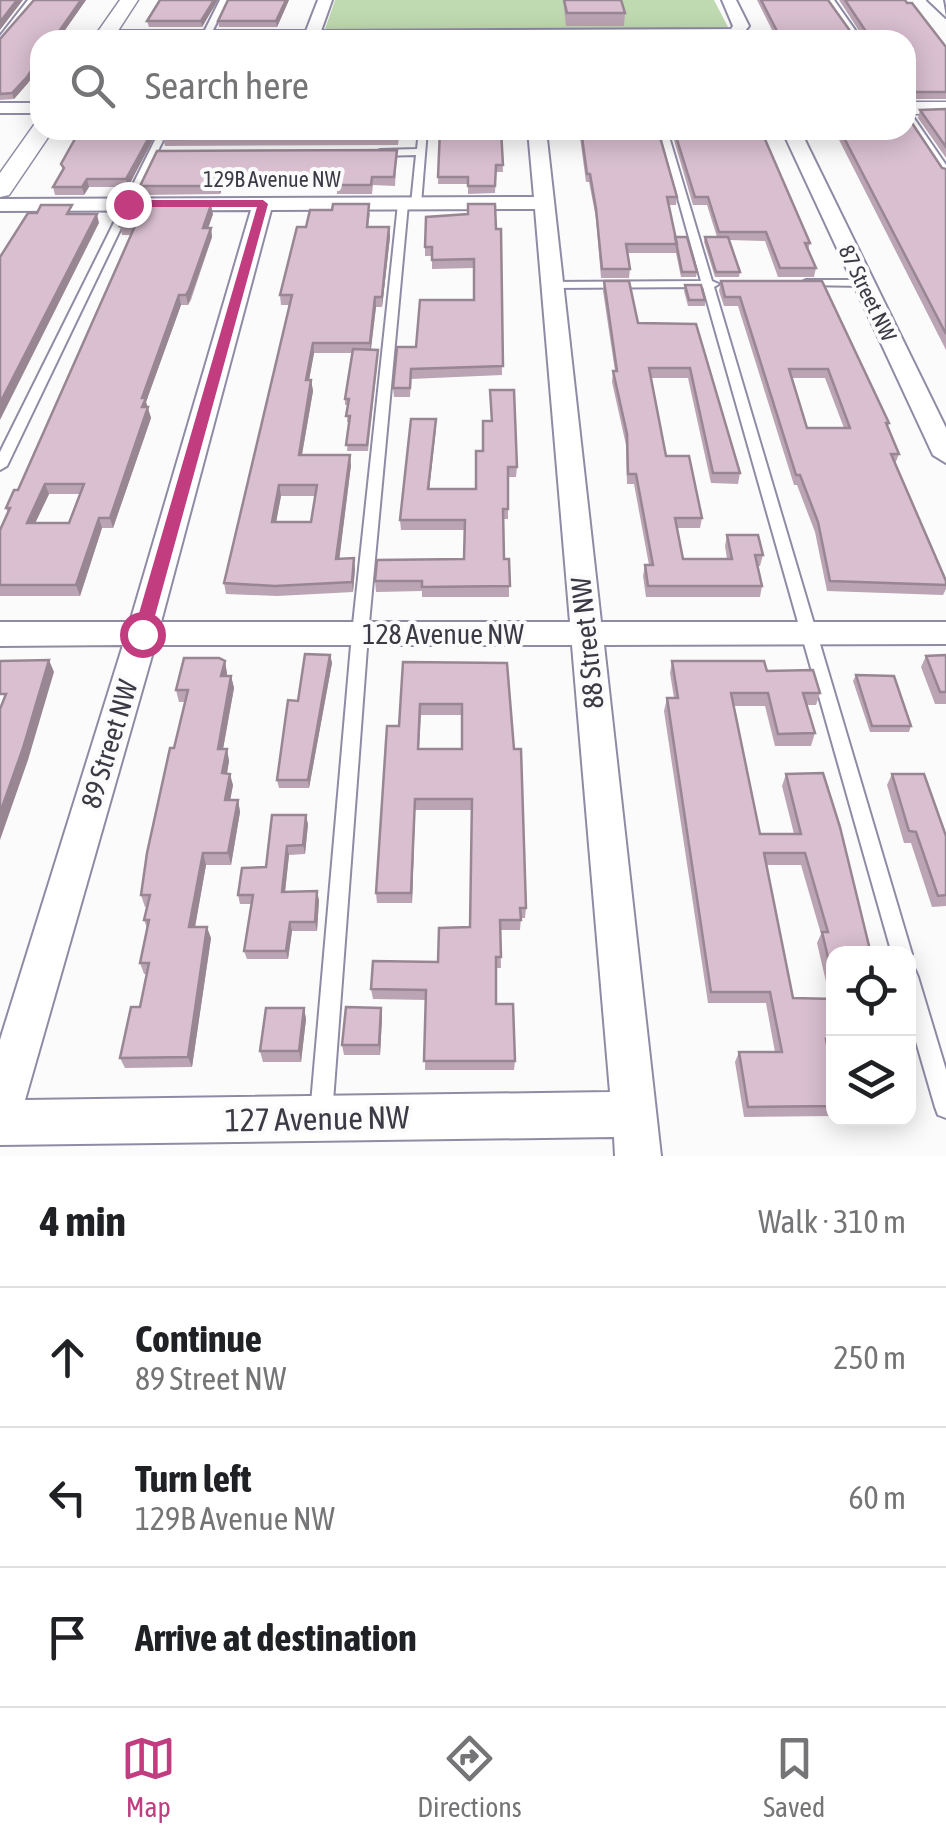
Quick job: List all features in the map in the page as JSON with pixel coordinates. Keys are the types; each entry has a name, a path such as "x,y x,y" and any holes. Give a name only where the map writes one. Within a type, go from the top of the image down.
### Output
{"street":[{"path":"108,30 129,0"},
{"path":"314,30 325,0"},
{"path":"729,0 741,26 738,30"},
{"path":"0,108 30,108"},
{"path":"916,110 946,108"},
{"path":"0,190 35,140"},
{"name":"88 Street NW","path":"538,140 636,1135"},
{"name":"87 Street NW","path":"796,140 946,455"},
{"name":"129B Avenue NW","path":"0,205 544,203"},
{"name":"89 Street NW","path":"0,1110 142,634 263,204"},
{"name":"128 Avenue NW","path":"0,634 946,634"},
{"name":"127 Avenue NW","path":"0,1123 320,1119 636,1135"}],"lane":[{"path":"0,40 32,0"},
{"path":"209,30 224,0"},
{"path":"830,0 851,30"},
{"path":"0,19 16,19"},
{"path":"916,126 946,172"},
{"path":"0,466 160,140"},
{"path":"320,1119 360,634 409,204 422,140"},
{"path":"666,140 900,946"},
{"path":"364,152 421,152"},
{"path":"154,153 173,153"},
{"path":"786,284 864,283"},
{"path":"552,284 726,284"},
{"path":"916,1004 946,1107"}],"green space":[{"path":"335,0 714,0 728,27 719,30 325,29"}],"building":[{"path":"0,0 17,0 0,22"},
{"path":"34,0 81,0 60,30 30,30 30,73 12,93 0,94 0,39"},
{"path":"160,0 214,0 201,21 147,21"},
{"path":"228,0 286,0 276,21 218,21"},
{"path":"564,0 621,0 625,13 567,13"},
{"path":"761,0 828,0 849,30 776,30"},
{"path":"845,0 912,3 946,47 946,92 916,92 916,30 865,30"},
{"path":"946,109 946,147 920,110"},
{"path":"916,129 946,169 946,334 845,140 916,140"},
{"path":"74,140 147,140 126,179 87,179 82,187 53,187 64,168 61,164"},
{"path":"440,140 502,140 503,165 496,165 495,186 468,186 468,177 438,177"},
{"path":"582,140 661,140 677,197 667,197 677,244 626,244 630,269 602,269 596,209"},
{"path":"677,140 765,140 810,243 805,243 816,268 780,268 766,232 719,232 708,197 695,197"},
{"path":"397,150 394,177 372,177 371,185 337,185 339,174 222,174 218,186 140,186 157,151"},
{"path":"333,204 369,204 367,227 389,227 382,297 375,297 370,343 313,343 306,380 311,380 299,455 350,455 336,559 354,558 352,582 275,586 224,583 292,295 280,295 297,227 306,227 310,210 332,210","holes":["279,485 317,485 311,522 272,522"]},
{"path":"468,204 495,204 496,229 501,229 503,366 411,369 410,388 393,388 397,347 416,347 420,300 474,300 474,259 432,260 432,247 425,247 426,217 468,214"},
{"path":"41,205 72,205 67,214 97,214 0,403 0,257 28,213 37,213"},
{"path":"130,205 211,205 203,228 211,228 189,290 186,295 179,295 142,398 146,398 142,407 148,407 110,518 99,518 76,585 0,585 0,530 10,508 6,508 14,490 18,490 135,226 120,226","holes":["45,484 84,484 69,523 27,523"]},
{"path":"675,237 687,237 697,272 682,272"},
{"path":"705,237 728,237 740,272 716,272"},
{"path":"604,281 629,281 638,323 696,324 740,473 713,473 690,368 649,368 666,456 689,456 702,518 675,518 683,559 732,559 727,535 758,535 763,555 755,555 762,586 648,586 645,565 653,565 636,474 628,474 627,434 613,371 617,371"},
{"path":"721,281 822,281 889,423 899,454 891,454 946,585 830,581 818,522 800,475 796,475 740,297 725,297","holes":["789,369 828,369 850,428 807,428"]},
{"path":"685,285 701,285 705,300 689,300"},
{"path":"353,349 378,350 367,445 346,445 350,416 346,416 349,399 345,399"},
{"path":"490,390 514,390 517,467 508,467 508,509 503,509 504,559 509,559 510,586 422,587 422,581 375,581 377,560 464,559 465,520 400,520 411,419 436,419 428,489 476,489 476,451 483,451 483,421 492,421"},
{"path":"305,654 330,655 308,780 277,780 288,700 298,701"},
{"path":"946,655 946,692 940,692 926,656"},
{"path":"184,658 219,658 225,661 221,676 231,676 218,749 227,749 222,773 230,774 225,800 238,800 228,853 203,853 189,927 207,927 188,1057 120,1058 131,1007 140,1007 149,963 140,963 150,895 141,895 170,748 174,748 188,690 176,690"},
{"path":"49,660 0,813 0,709 6,694 0,694 0,661"},
{"path":"672,661 764,661 767,671 813,670 820,693 803,693 815,733 778,734 768,693 731,693 760,834 801,834 786,774 823,773 869,946 826,949 822,932 828,932 805,853 764,853 793,998 826,999 826,1106 748,1107 739,1052 782,1052 770,992 711,992 667,698 678,698"},
{"path":"403,662 507,663 514,749 521,749 526,908 520,908 521,920 500,920 496,1004 513,1004 515,1061 424,1061 426,990 371,989 373,961 438,962 439,928 470,927 472,799 415,799 411,893 376,893 387,726 399,726","holes":["420,704 462,704 462,749 418,749"]},
{"path":"856,675 894,676 911,726 872,726"},
{"path":"892,774 924,774 946,836 946,895 938,896 916,832 909,831"},
{"path":"272,815 306,815 303,845 287,846 282,892 317,891 315,922 290,922 286,951 244,951 253,895 238,895 242,868 266,867"},
{"path":"346,1007 381,1008 379,1045 342,1045"},
{"path":"266,1008 304,1008 299,1051 260,1051"}],"route":[{"path":"128,204 263,204 142,634"}]}
